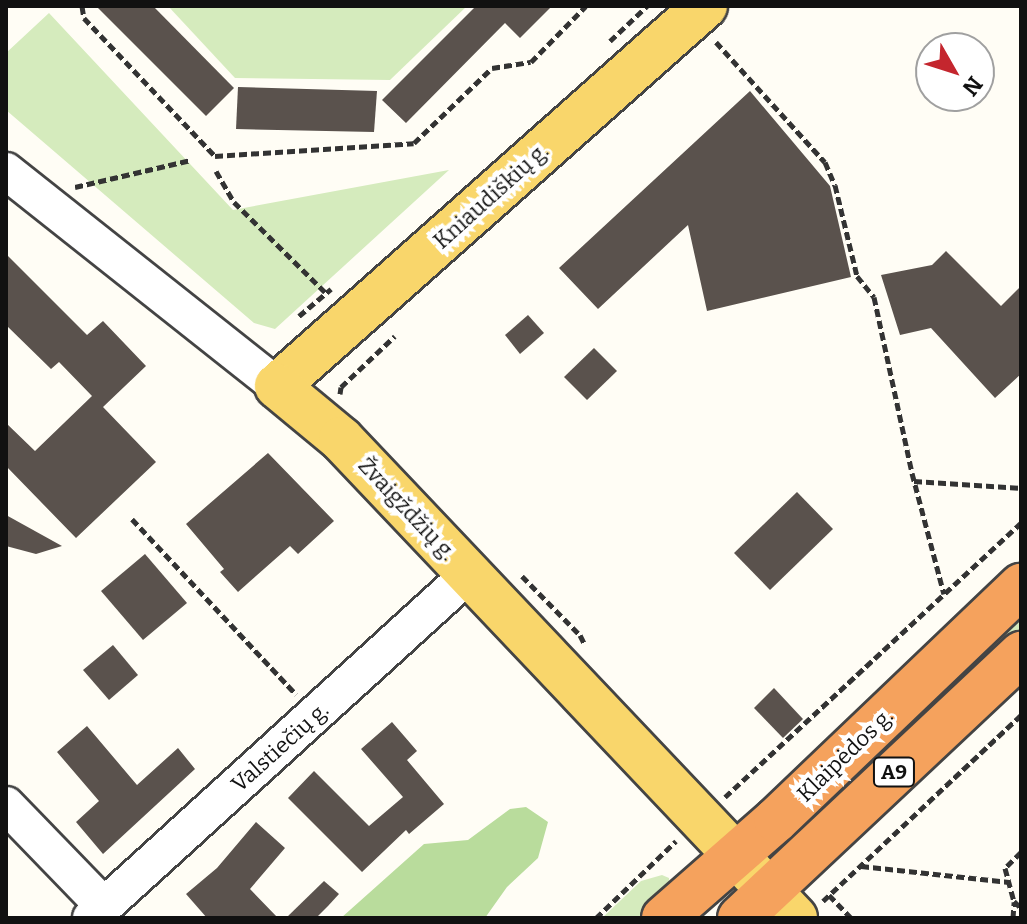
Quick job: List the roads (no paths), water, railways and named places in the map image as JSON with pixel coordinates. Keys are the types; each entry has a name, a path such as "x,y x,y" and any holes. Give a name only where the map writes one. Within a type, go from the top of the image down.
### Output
{"highway":[{"name":"Klaipėdos g.","path":"664,918 776,820 1021,586"},
{"name":"Klaipėdos g.","path":"783,905 1021,654"}],"main road":[{"name":"Kniaudiškių g.","path":"277,386 710,24"},
{"name":"Žvaigždžių g.","path":"277,386 341,439 699,820 783,905"}],"street":[{"name":"Žvaigždžių g.","path":"6,171 277,386"},
{"name":"Valstiečių g.","path":"97,912 469,574"},
{"path":"6,805 97,912"}]}
